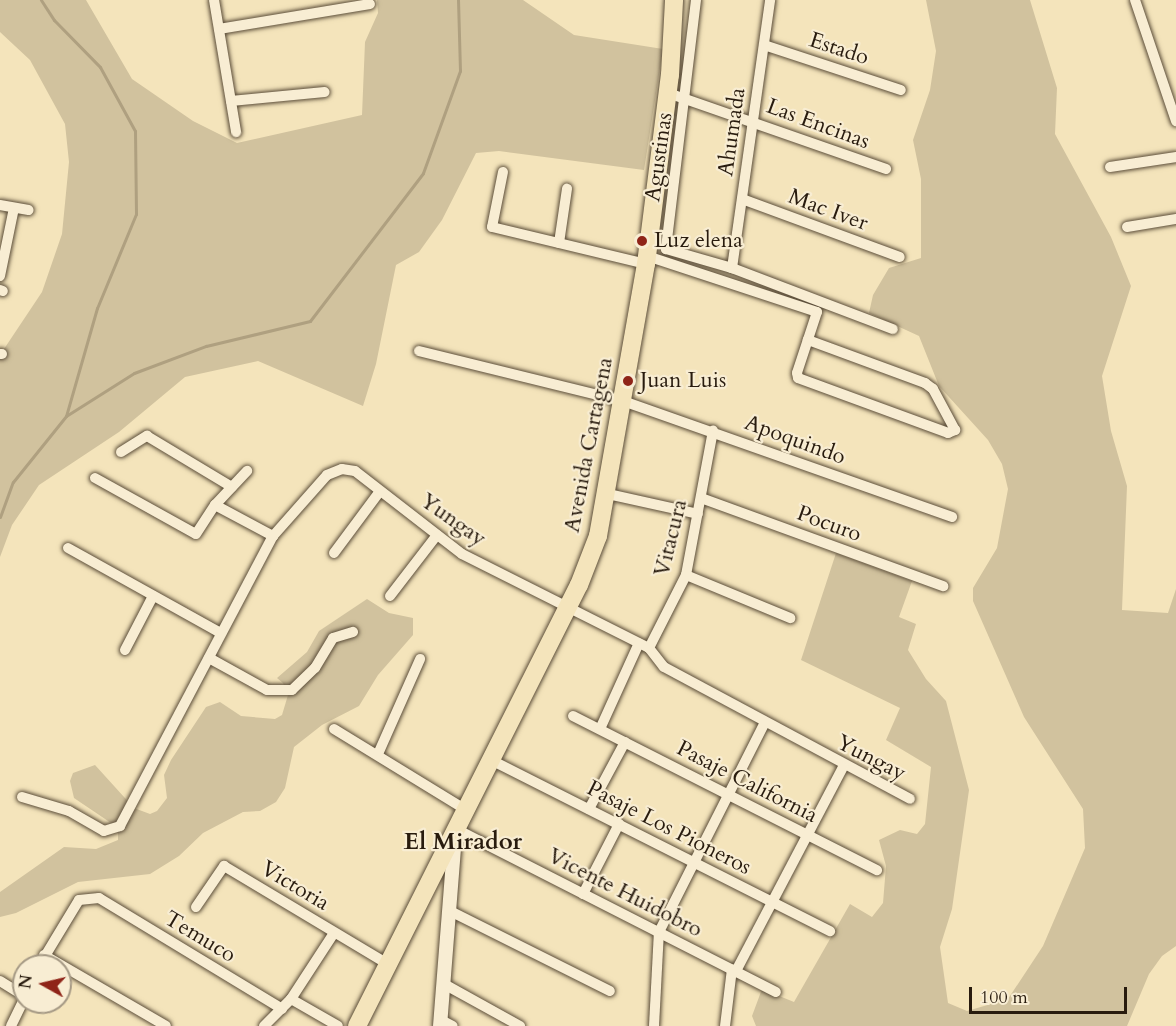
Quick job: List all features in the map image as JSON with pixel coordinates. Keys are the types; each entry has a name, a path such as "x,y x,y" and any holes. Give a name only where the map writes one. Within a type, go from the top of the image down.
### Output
{"main road":[{"name":"Avenida Cartagena","path":"357,1026 567,609 595,544 608,494 646,260 668,93 674,0"}],"street":[{"path":"214,0 236,132"},
{"name":"Agustinas","path":"696,0 686,100 666,249 732,268"},
{"name":"Ahumada","path":"732,268 770,0"},
{"path":"1135,0 1176,121"},
{"path":"219,29 370,4"},
{"name":"Estado","path":"764,45 901,90"},
{"path":"231,101 325,92"},
{"name":"Las Encinas","path":"668,93 886,169"},
{"path":"1110,167 1176,157"},
{"path":"503,172 492,227 646,260 817,312 797,373 802,381 948,433 955,430 933,389 925,383 808,340"},
{"path":"559,243 567,189"},
{"name":"Mac Iver","path":"742,199 900,257"},
{"path":"0,205 29,210"},
{"path":"0,276 14,208"},
{"path":"1127,227 1176,219"},
{"path":"732,268 893,330"},
{"name":"Apoquindo","path":"420,351 623,401 714,431 952,517"},
{"name":"Vitacura","path":"644,646 686,575 714,431"},
{"path":"121,452 147,436 232,487"},
{"path":"95,478 196,534 215,506 248,471"},
{"name":"Yungay","path":"21,798 61,808 104,831 116,829 124,819 273,536 332,472 355,471 462,554 644,646 664,668 843,767 910,799"},
{"path":"334,553 380,491"},
{"path":"608,494 698,514"},
{"name":"Pocuro","path":"701,498 943,586"},
{"path":"215,506 273,536"},
{"path":"390,596 437,535"},
{"path":"68,548 222,633"},
{"path":"686,575 790,618"},
{"path":"125,650 153,596"},
{"path":"209,658 267,690 292,690 315,668 333,638 353,632"},
{"path":"600,729 644,646"},
{"path":"378,754 420,659"},
{"name":"Pasaje California","path":"573,716 877,870"},
{"path":"654,1026 659,932 765,722"},
{"path":"334,729 466,810"},
{"path":"589,809 625,742"},
{"name":"Pasaje Los Pioneros","path":"491,759 830,931"},
{"path":"725,1026 734,970 773,902 843,767"},
{"path":"583,894 619,824"},
{"path":"445,1024 444,984 448,910 456,829"},
{"name":"Vicente Huidobro","path":"456,829 776,992"},
{"name":"Victoria","path":"196,907 224,866 388,964"},
{"name":"Temuco","path":"45,954 79,900 99,898 282,1009"},
{"path":"448,910 610,991"},
{"path":"264,1026 291,999 334,933"},
{"path":"72,971 166,1026"},
{"path":"444,984 520,1026"},
{"path":"291,999 338,1026"}],"shaded area":[{"path":"0,0 86,0 132,79 193,121 237,143 362,115 365,42 378,13 377,0 523,0 574,35 663,49 644,170 499,151 476,153 442,220 419,252 396,265 376,364 363,406 258,361 185,377 119,432 39,485 12,525 0,557 0,355 42,292 62,234 69,162 65,124 30,60 0,32"},
{"path":"926,0 1030,0 1057,88 1055,134 1111,237 1131,286 1102,376 1111,431 1127,486 1122,610 1168,613 1176,589 1176,946 1162,956 1149,974 1127,1026 756,1026 752,1016 762,989 794,1002 850,904 872,917 883,903 886,866 879,840 900,830 917,834 925,824 931,767 886,740 900,708 801,660 836,553 912,581 899,617 916,624 908,650 926,679 946,701 969,790 952,909 940,947 948,1003 967,1011 1008,999 1043,946 1085,848 1083,809 1024,717 973,601 973,588 997,548 1008,489 1002,464 988,440 939,386 919,336 869,313 873,295 889,268 921,258 921,179 913,140 930,90 936,51"},
{"path":"367,599 389,613 413,618 413,635 378,675 359,706 322,725 294,747 285,788 276,802 260,811 243,812 203,833 179,856 150,874 78,882 16,913 0,917 0,892 64,847 96,849 118,840 118,832 111,823 74,798 70,781 73,773 95,765 134,808 150,814 157,811 167,798 164,775 171,760 206,707 220,702 241,716 275,719 282,715 288,695 283,683 277,678 307,652 319,631"}],"waterway":[{"path":"41,0 54,20 100,67 135,131 136,214 97,308 66,416"},
{"path":"0,517 13,482 66,416 134,373 206,346 310,321 423,173 460,71 458,0"}],"place":[{"name":"Luz elena","path":"642,241"},
{"name":"Juan Luis","path":"628,381"}],"district":[{"name":"El Mirador","path":"463,842"}]}
